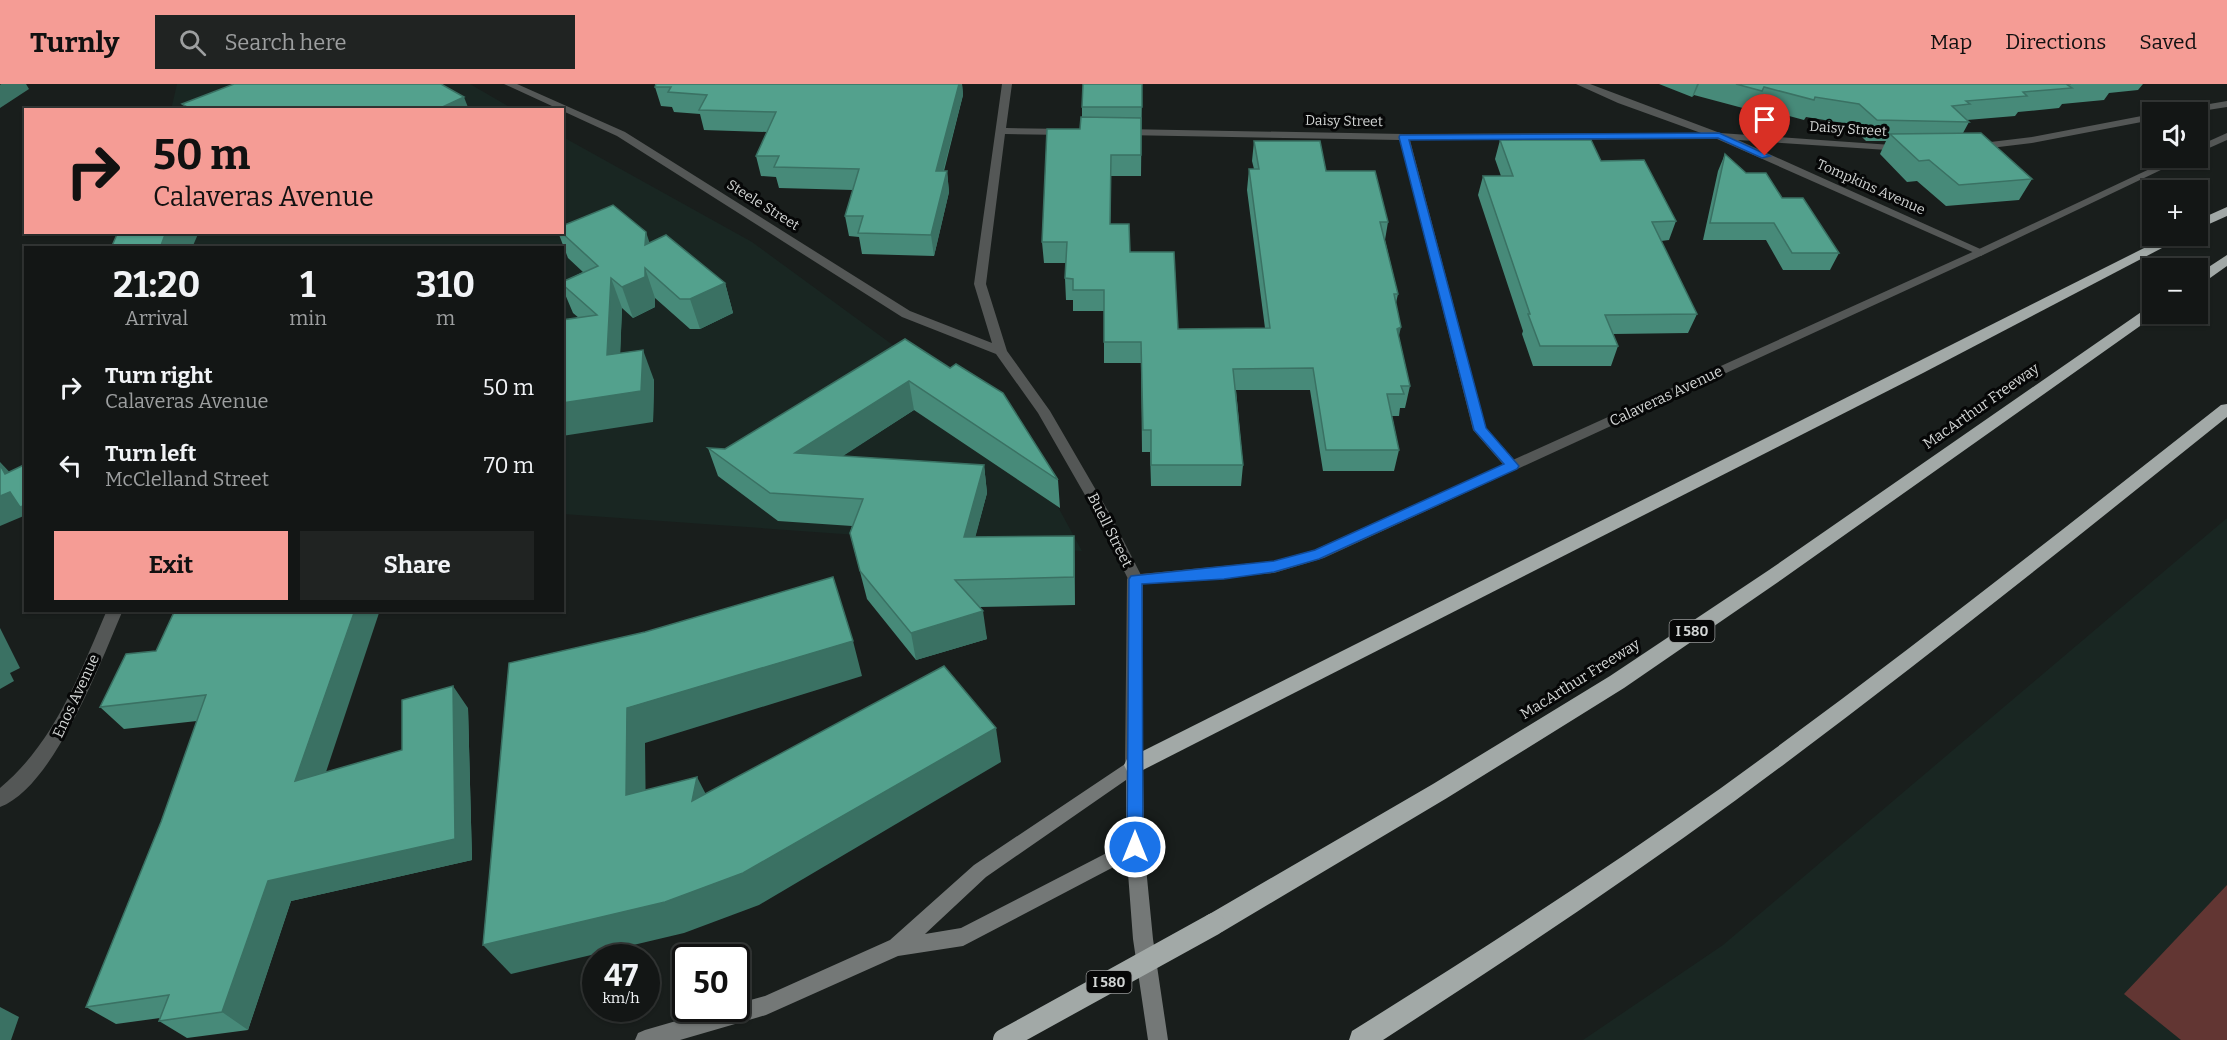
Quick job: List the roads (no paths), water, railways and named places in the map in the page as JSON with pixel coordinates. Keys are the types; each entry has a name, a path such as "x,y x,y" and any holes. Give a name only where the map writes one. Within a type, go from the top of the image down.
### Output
{"highway":[{"path":"2208,220 2227,211"},
{"path":"1134,765 1715,470 1857,402 2159,246"},
{"path":"2208,273 2227,259"},
{"name":"MacArthur Freeway","path":"1004,1040 1214,924 1440,791 1617,682 1775,575 2142,318"},
{"path":"1361,1040 1549,920 1727,795 1900,666 2227,409"}],"main road":[{"name":"Buell Street","path":"1134,765 1135,847 1143,939 1158,1040"},
{"path":"897,947 980,871 1134,765"},
{"path":"645,1040 766,1005 897,947 963,937 1135,847"}],"street":[{"name":"Steele Street","path":"509,84 563,108"},
{"name":"Buell Street","path":"1007,84 980,284 1001,351 1043,411 1104,516 1136,579 1134,765"},
{"name":"Tompkins Avenue","path":"1581,84 1719,136 1981,252"},
{"path":"2208,107 2227,104"},
{"name":"Steele Street","path":"564,109 621,134 906,314 1001,351"},
{"path":"1959,148 2032,140 2142,119"},
{"path":"1000,131 1082,132"},
{"name":"Daisy Street","path":"1106,132 1404,137 1719,136 1916,148"},
{"path":"2208,145 2227,136"},
{"path":"1404,137 1480,430 1512,466"},
{"name":"Calaveras Avenue","path":"1136,579 1274,567 1319,554 2160,168"},
{"name":"Enos Avenue","path":"0,799 14,789 57,739 114,612"}]}
